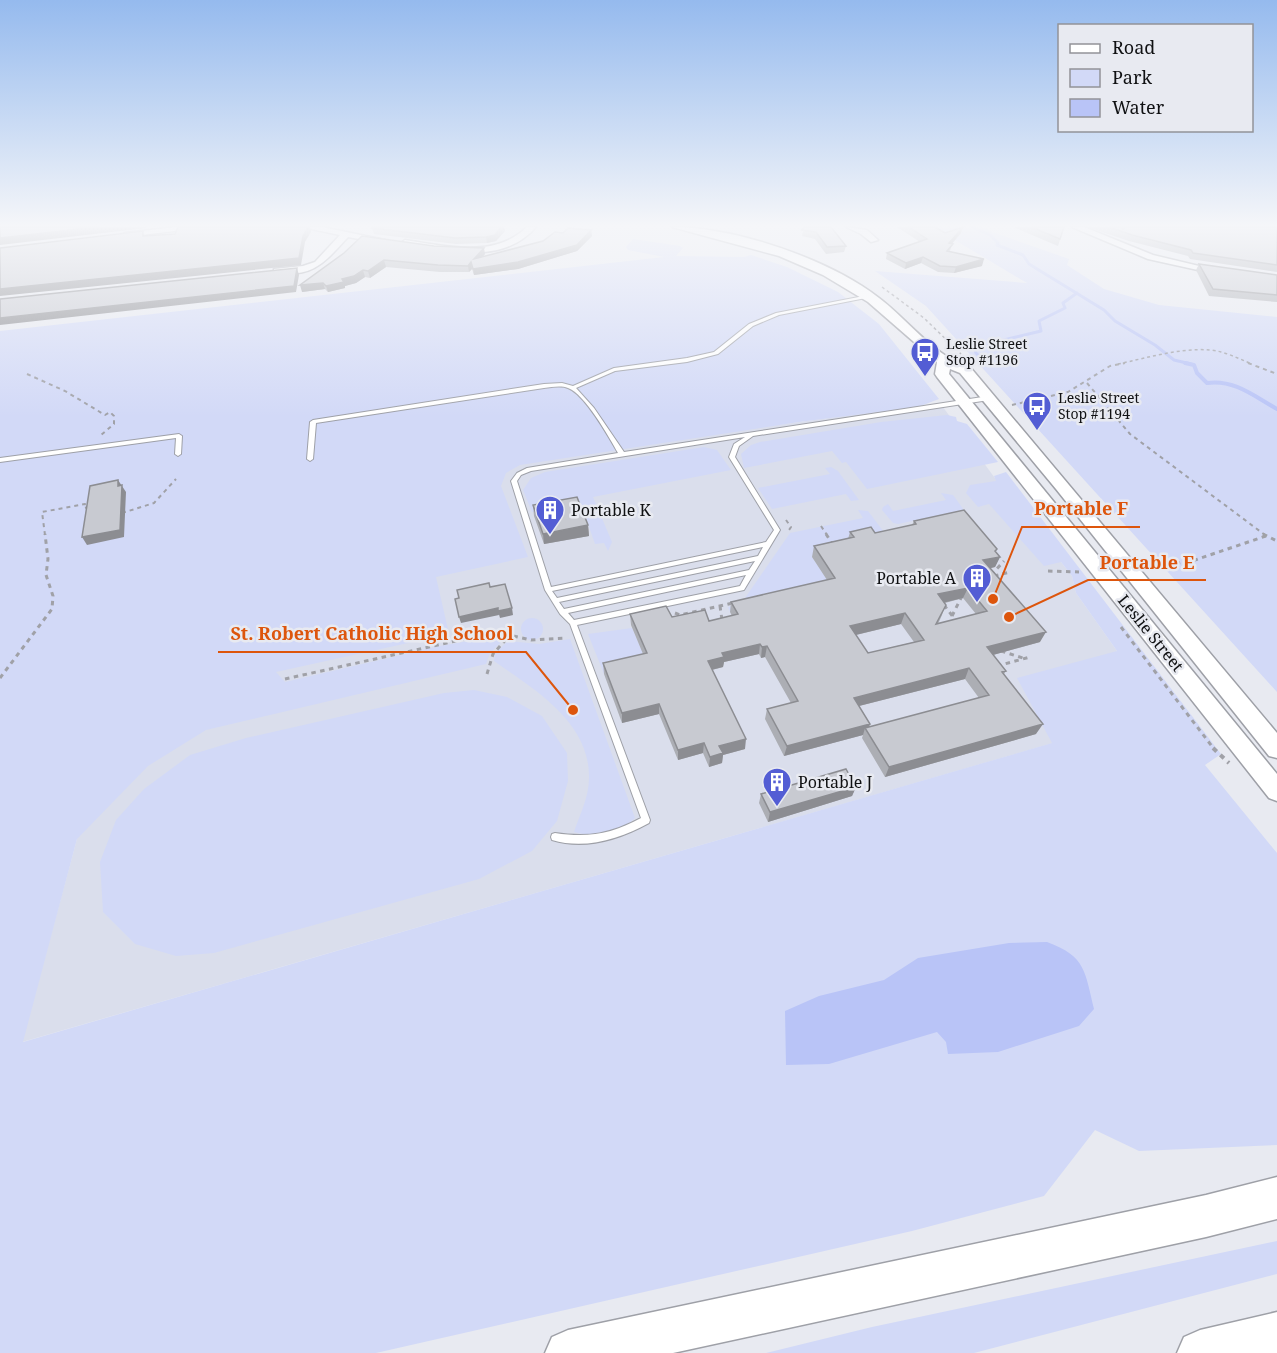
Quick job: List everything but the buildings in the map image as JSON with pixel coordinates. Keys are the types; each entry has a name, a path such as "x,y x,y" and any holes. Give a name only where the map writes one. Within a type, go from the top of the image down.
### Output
{"highway":[{"path":"568,1353 1206,1216 1277,1198"},
{"path":"1200,1353 1277,1335"}],"main road":[{"name":"Leslie Street","path":"857,290 918,336 944,361 965,370 997,401 1277,749"},
{"name":"Leslie Street","path":"944,361 942,374 1277,791"}],"lane":[{"path":"310,459 313,422 544,386 558,385 572,388 614,370 687,360 716,353 751,325 778,314 869,297"},
{"path":"572,388 609,433 622,454"},
{"path":"555,837 575,840 610,837 626,832 646,819 573,623 554,602 548,590 514,481 519,474 529,469 769,430 964,402 997,401"},
{"path":"573,623 741,588 777,530 732,457 732,450 742,440 769,430"},
{"path":"0,460 179,435 178,454"},
{"path":"548,590 768,544"},
{"path":"554,602 760,558"},
{"path":"562,612 752,572"}],"path":[{"path":"997,401 1015,405 1068,392 1110,366 1160,355 1206,350 1221,352 1277,374"},
{"path":"27,374 64,391 105,415 110,412 114,416 114,424 87,449"},
{"path":"1087,382 1130,434 1266,536 1277,541"},
{"path":"122,513 148,508 159,502 176,479"},
{"path":"0,678 52,609 53,596 46,575 48,559 42,512 85,504 84,508 90,507 88,513"},
{"path":"821,526 838,551"},
{"path":"1131,570 1192,561 1266,536"},
{"path":"992,561 998,567"},
{"path":"1004,561 990,577 1010,572"},
{"path":"1048,571 1078,571 1085,580"},
{"path":"952,616 966,586"},
{"path":"939,599 959,625"},
{"path":"1120,626 1219,755 1233,766"},
{"path":"488,674 493,654 509,636"},
{"path":"992,668 1027,658 994,649"}],"shaded area":[{"path":"940,403 997,481 1072,576 1076,593 1117,651 1053,743 22,1042 155,551 502,462"}],"green space":[{"path":"367,290 834,290 879,324 939,399 918,407 799,422 520,465 506,473 501,486 528,557 436,577 449,634 276,672 285,682 440,646 497,636 504,639 490,653 486,664 206,730 148,766 77,839 23,1042 1052,743 1017,678 1117,651 1076,593 1072,576 1061,562 1044,566 989,504 978,507 966,493 970,485 996,481 994,476 1006,472 1221,754 1205,765 1277,853 1277,1145 1139,1151 1095,1130 1044,1196 912,1231 376,1353 0,1353 0,331"},
{"path":"903,290 1108,290 1159,305 1277,317 1277,692 926,306"},
{"path":"947,415 956,417 957,421 967,424 998,462 867,489 846,462 842,463 832,451 744,468 741,454 751,445 760,442 881,422"},
{"path":"704,447 717,450 731,470 593,497 612,542 608,551 604,543 595,544 581,504 532,512 523,490 531,478 545,472"},
{"path":"831,467 838,471 859,500 851,501 846,494 772,509 758,488 830,474 825,468"},
{"path":"941,493 953,495 964,510 898,524 893,523 882,510 888,504 893,511 946,500"},
{"path":"858,510 868,511 890,540 812,557 833,589 730,612 728,607 744,604 743,601 790,533 863,518"},
{"path":"532,618 540,621 543,629 540,637 532,640 524,637 521,629 524,621"},
{"path":"632,628 647,663 604,674 588,634"},
{"path":"570,639 635,818 622,828 606,834 590,835 574,832 586,799 589,778 587,758 570,724 542,696 494,661 495,653 508,641 539,644"},
{"path":"474,690 507,697 542,716 567,753 568,781 557,821 532,851 479,879 214,953 176,956 135,944 103,912 100,862 116,820 144,789 190,755 246,738 444,693"},
{"path":"1277,1241 1277,1274 974,1353 766,1353 872,1327"}],"water":[{"path":"1047,942 1070,953 1082,967 1094,1009 1079,1026 998,1052 948,1054 946,1042 937,1032 829,1064 786,1065 785,1011 819,996 884,980 918,958 1009,943"}],"waterway":[{"path":"1072,290 1077,293"},
{"path":"985,362 976,353 974,347 1041,331 1039,321 1065,308 1063,303 1077,293"},
{"path":"1077,293 1174,360 1191,364"},
{"path":"1185,363 1194,365 1197,373 1207,383 1217,382 1235,386 1277,409"}],"place":[{"name":"Leslie Street Stop #1196","path":"925,378"},
{"name":"Leslie Street Stop #1194","path":"1037,432"},
{"name":"Portable K","path":"550,536"},
{"name":"Portable F","path":"993,599"},
{"name":"Portable A","path":"977,604"},
{"name":"Portable E","path":"1009,617"},
{"name":"St. Robert Catholic High School","path":"573,710"},
{"name":"Portable J","path":"777,808"}]}
